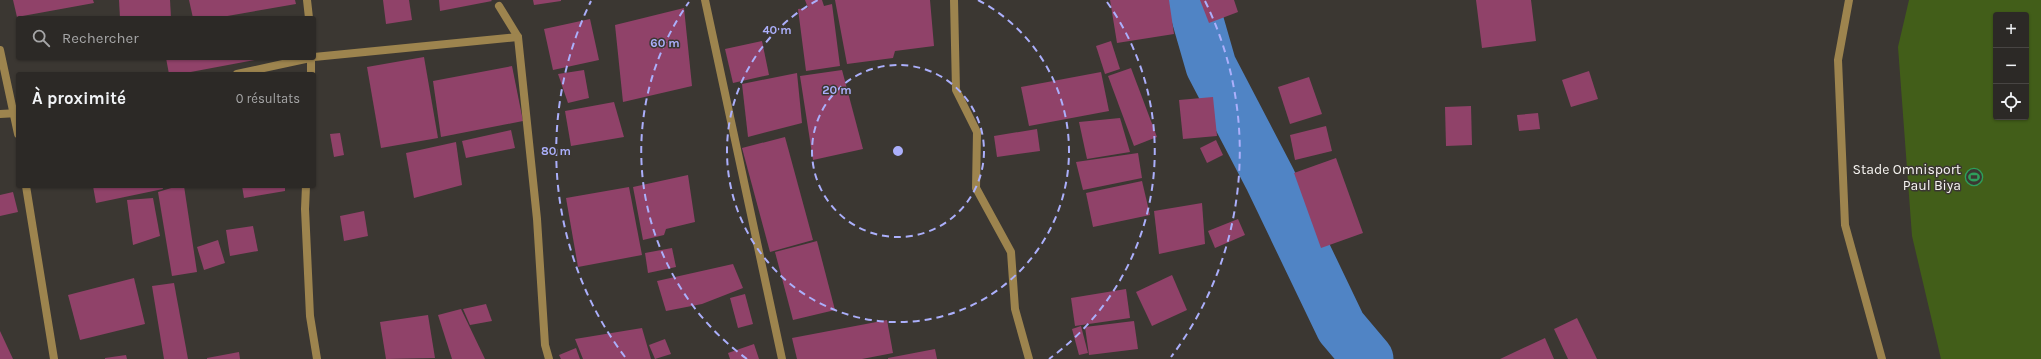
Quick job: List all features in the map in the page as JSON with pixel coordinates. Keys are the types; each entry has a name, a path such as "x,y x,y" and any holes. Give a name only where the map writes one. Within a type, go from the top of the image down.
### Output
{"street":[{"path":"307,0 309,16"},
{"path":"704,0 782,359"},
{"path":"954,0 956,90 977,132 976,188 1011,252 1015,309 1029,359"},
{"path":"1849,0 1838,60 1845,225 1882,359"},
{"path":"499,6 518,37 537,219 545,345 549,359"},
{"path":"316,58 518,37"},
{"path":"0,50 16,113 0,114"},
{"path":"246,72 303,60"},
{"path":"311,72 312,60"},
{"path":"26,188 54,359"},
{"path":"306,188 305,209 310,316 317,359"}],"green space":[{"name":"Stade Omnisport Paul Biya","path":"1909,0 2041,0 2041,359 1941,359 1912,236 1898,47"}],"building":[{"path":"13,0 93,0 94,3 22,16 17,16"},
{"path":"119,0 170,0 171,16 120,16"},
{"path":"189,0 295,0 296,4 227,16 193,16"},
{"path":"383,0 409,0 412,20 386,24"},
{"path":"439,0 491,0 492,1 440,11"},
{"path":"533,0 561,0 561,1 534,5"},
{"path":"805,0 822,0 824,6 832,4 840,66 806,71 798,9 808,8"},
{"path":"835,0 930,0 934,46 895,51 893,58 847,64"},
{"path":"1110,0 1169,0 1174,34 1117,43"},
{"path":"1200,0 1234,0 1238,12 1209,23"},
{"path":"1476,0 1531,0 1536,41 1482,48"},
{"path":"684,8 692,86 623,102 615,25"},
{"path":"590,19 599,60 553,70 544,29"},
{"path":"762,41 769,75 733,83 725,49"},
{"path":"1111,41 1120,69 1105,74 1096,46"},
{"path":"424,57 438,138 381,148 367,67"},
{"path":"166,60 255,60 191,72 169,72"},
{"path":"512,66 523,121 441,137 433,81"},
{"path":"1131,68 1157,137 1134,146 1108,76"},
{"path":"584,70 589,98 568,103 558,74"},
{"path":"842,70 863,149 813,160 800,76"},
{"path":"1589,71 1598,99 1571,107 1562,80"},
{"path":"1101,72 1109,111 1029,126 1021,87"},
{"path":"797,73 802,123 748,137 742,84"},
{"path":"1309,77 1322,114 1290,124 1278,87"},
{"path":"1213,97 1217,136 1183,139 1179,100"},
{"path":"614,102 624,137 571,146 565,111"},
{"path":"1471,106 1472,145 1446,146 1445,107"},
{"path":"1538,113 1540,129 1519,131 1517,115"},
{"path":"1120,118 1130,152 1087,159 1079,122"},
{"path":"1326,126 1332,151 1295,160 1290,135"},
{"path":"1037,129 1040,151 997,157 994,136"},
{"path":"511,130 515,148 466,158 462,141"},
{"path":"340,133 344,155 334,157 330,134"},
{"path":"785,137 813,240 770,252 742,148"},
{"path":"1216,140 1223,155 1207,163 1200,148"},
{"path":"456,142 462,185 414,198 406,153"},
{"path":"1138,153 1142,178 1083,190 1076,162"},
{"path":"1336,158 1363,233 1321,248 1294,173"},
{"path":"688,175 695,222 666,229 664,235 643,240 633,187"},
{"path":"1142,181 1150,215 1093,227 1086,193"},
{"path":"629,187 642,255 578,267 566,198"},
{"path":"93,188 163,189 96,203"},
{"path":"171,188 184,188 197,272 172,276 158,192"},
{"path":"242,188 285,188 285,191 244,198"},
{"path":"13,192 18,212 0,216 0,195"},
{"path":"153,198 160,236 133,245 127,200"},
{"path":"1202,203 1205,244 1159,254 1154,211"},
{"path":"364,211 368,236 344,241 340,216"},
{"path":"1238,219 1245,235 1215,248 1208,231"},
{"path":"253,226 258,251 230,256 226,230"},
{"path":"218,240 225,263 204,270 197,247"},
{"path":"817,241 835,310 793,320 775,252"},
{"path":"672,248 676,267 648,273 645,253"},
{"path":"733,264 743,288 702,304 666,311 657,281"},
{"path":"1172,275 1187,310 1152,326 1136,292"},
{"path":"134,278 145,324 80,340 68,295"},
{"path":"174,283 188,359 164,359 152,286"},
{"path":"1126,289 1130,318 1075,326 1071,298"},
{"path":"745,294 753,324 738,328 730,298"},
{"path":"486,304 492,321 470,325 463,309"},
{"path":"461,309 485,359 452,359 438,315"},
{"path":"428,315 435,358 386,359 380,322"},
{"path":"1577,318 1597,359 1568,359 1554,329"},
{"path":"887,320 893,353 862,359 797,359 792,338"},
{"path":"1134,321 1138,349 1089,355 1085,327"},
{"path":"1081,326 1088,353 1079,355 1072,329"},
{"path":"642,328 651,359 583,359 575,339"},
{"path":"0,331 13,359 0,359"},
{"path":"1545,338 1554,359 1500,359"},
{"path":"665,339 671,354 655,359 649,345"},
{"path":"754,344 759,359 730,359 728,353"},
{"path":"576,348 580,359 561,359 559,355"},
{"path":"935,349 937,359 888,359 888,358"},
{"path":"239,352 240,359 207,359 207,358"},
{"path":"126,355 127,359 105,359 105,358"}],"waterway":[{"path":"1192,0 1211,66 1270,179 1341,327 1368,359"}],"place":[{"name":"Stade Omnisport Paul Biya","path":"1974,177"}]}
